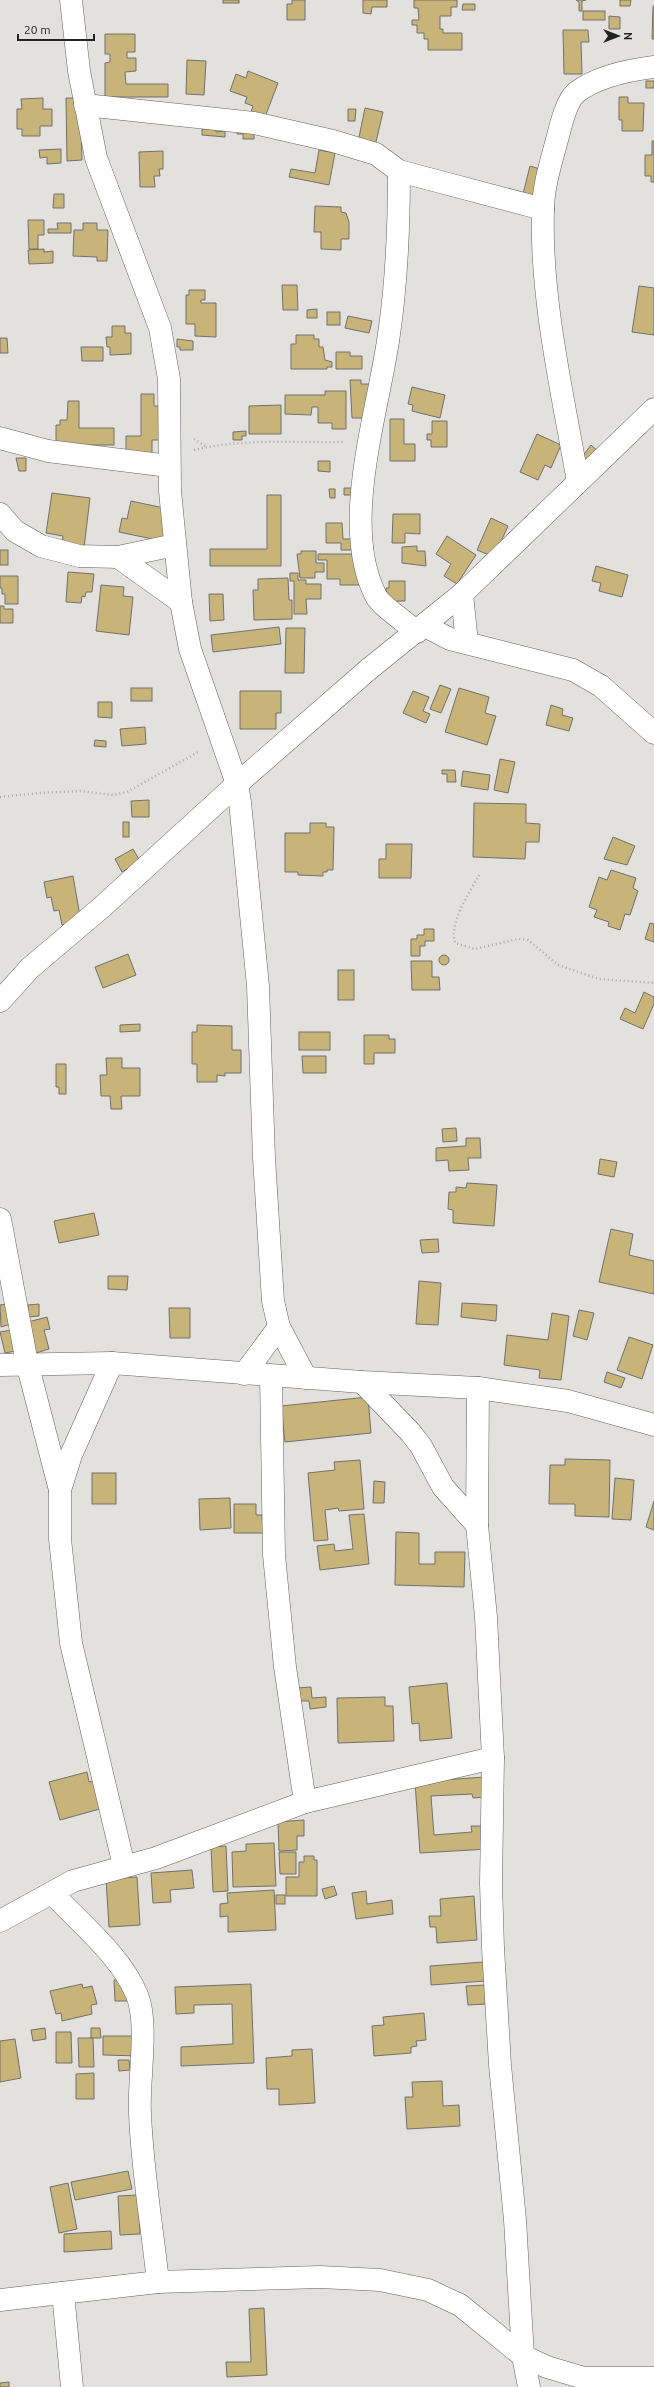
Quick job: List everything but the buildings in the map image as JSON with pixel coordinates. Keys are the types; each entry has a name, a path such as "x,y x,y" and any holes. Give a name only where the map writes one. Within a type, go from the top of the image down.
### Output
{"street":[{"path":"70,0 79,71 96,158 160,328 168,378 169,462 181,602 190,650 237,784 258,986 264,1158 272,1293 279,1327 306,1378"},
{"path":"578,482 553,339 546,269 543,209 551,162 564,114 576,92 627,71 654,67"},
{"path":"85,105 254,123 332,141 376,154 400,171 543,209"},
{"path":"400,171 398,246 389,335 369,441 361,538 365,566 376,598 421,629 450,639 573,670 601,686 654,733"},
{"path":"0,1001 30,968 102,907 237,784 369,669 421,629 462,594 654,409"},
{"path":"0,438 48,451 169,462"},
{"path":"0,514 15,531 41,546 79,556 118,557 175,545"},
{"path":"118,557 181,602"},
{"path":"462,594 467,643"},
{"path":"0,1219 27,1363 60,1490 60,1539 71,1643 124,1866"},
{"path":"244,1374 279,1327"},
{"path":"0,1365 27,1363 112,1363 271,1376 478,1388 568,1401 654,1425"},
{"path":"60,1490 71,1455 112,1363"},
{"path":"271,1376 274,1555 285,1667 305,1802"},
{"path":"362,1382 414,1436 443,1487 477,1525"},
{"path":"478,1388 477,1525 486,1617 493,1758 491,1884 493,1948 500,2064 515,2220 523,2356 529,2387"},
{"path":"0,1921 73,1881 156,1858 305,1802 493,1758"},
{"path":"52,1893 112,1955 128,1974 138,1997 142,2019 140,2113 158,2282"},
{"path":"0,2300 158,2282 320,2277 380,2280 428,2290 460,2305 523,2356 547,2367 584,2378 654,2378"},
{"path":"63,2293 72,2387"}],"path":[{"path":"169,462 213,446 246,442 290,443 369,441"},
{"path":"0,797 46,792 80,791 113,795 127,792 142,785 221,738"},
{"path":"478,875 452,934 455,943 475,949 518,939 528,940 558,965 599,979 654,983"}]}
